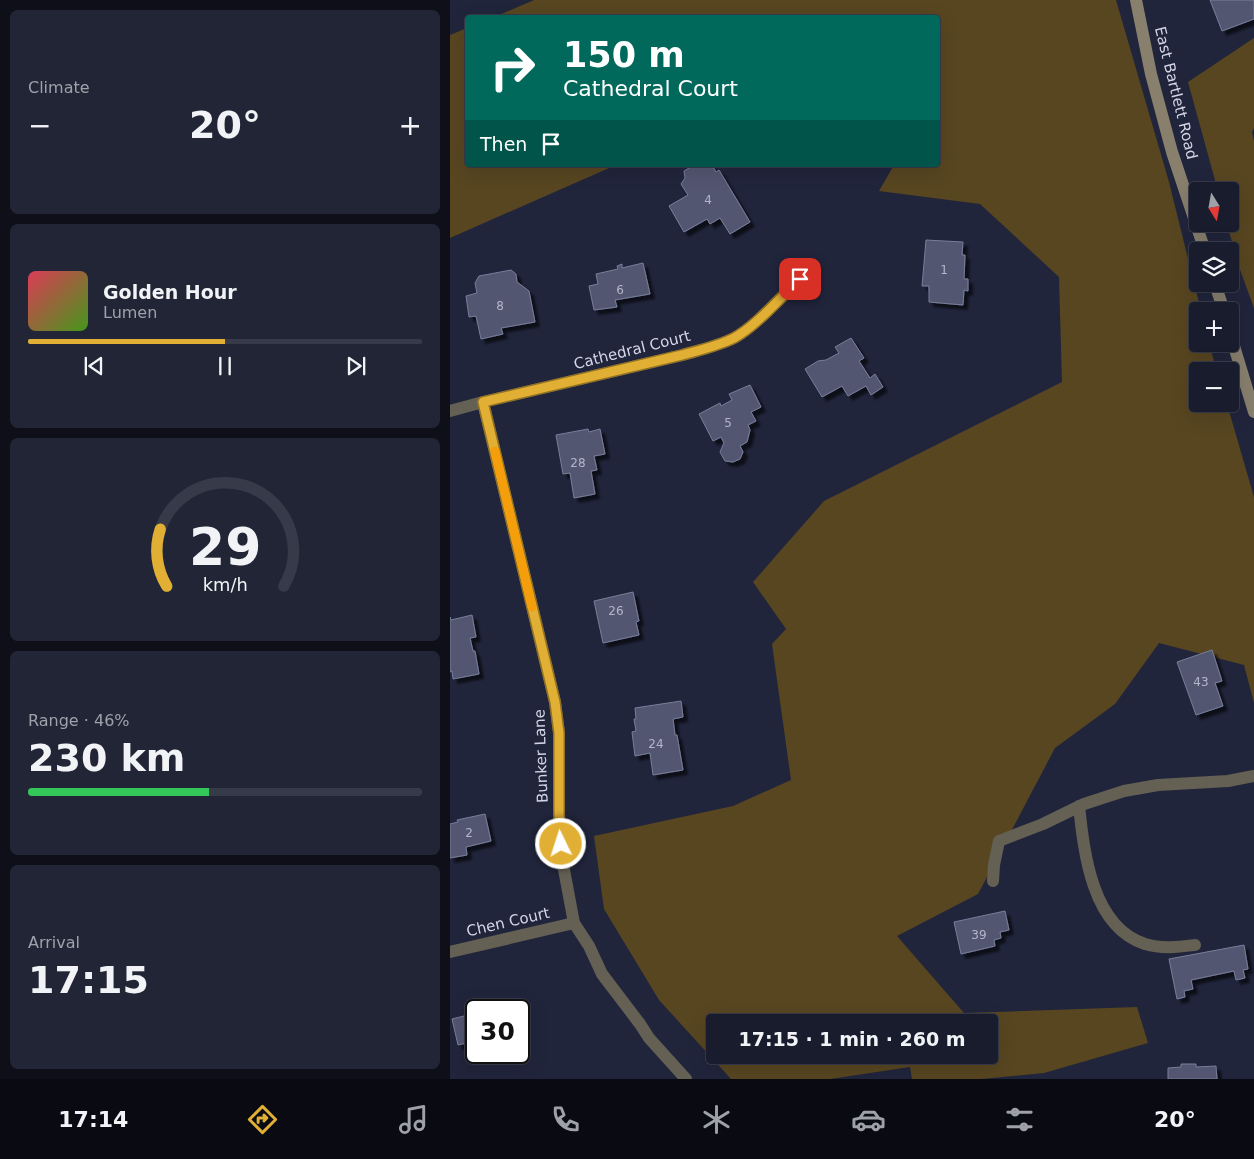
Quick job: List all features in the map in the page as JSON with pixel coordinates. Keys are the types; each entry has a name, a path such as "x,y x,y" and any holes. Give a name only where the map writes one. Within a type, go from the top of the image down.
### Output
{"street":[{"name":"East Bartlett Road","path":"1136,0 1151,74 1172,152 1201,242"},
{"name":"Cathedral Court","path":"450,411 711,347 735,337 758,320 800,279"},
{"path":"1236,352 1254,412"},
{"name":"Bunker Lane","path":"483,402 555,702 559,733 559,814 562,859 574,923 602,974 649,1038 686,1079"},
{"path":"993,882 994,865 1000,842 1079,806 1124,791 1158,785 1228,781 1254,776"},
{"path":"1079,806 1082,841 1090,873 1101,902 1113,921 1130,937 1146,944 1170,948 1195,945"},
{"name":"Chen Court","path":"450,952 574,923"}],"shaded area":[{"path":"534,0 1116,0 1169,182 1189,263 1189,292 1196,292 1199,302 1189,302 1189,352 1211,352 1214,362 1189,362 1189,412 1229,412 1254,497 1254,703 1244,665 1159,643 1115,704 1055,748 978,894 897,936 964,1013 1137,1007 1148,1043 1044,1073 981,1079 912,1079 910,1067 830,1079 731,1079 717,1064 998,1064 998,1014 706,1014 706,1052 659,1000 604,909 594,836 733,806 791,780 772,644 786,629 753,582 824,501 1062,382 1059,277 980,204 879,191 893,167 940,167 940,15 499,15"},
{"path":"465,29 465,167 611,167 450,238 450,35"},
{"path":"1254,38 1254,128 1252,132 1254,141 1254,308 1239,267 1239,242 1232,242 1229,232 1239,232 1239,182 1216,182 1188,82"}],"building":[{"path":"1210,0 1254,0 1254,19 1222,31"},
{"path":"691,167 713,167 716,172 719,170 750,222 730,234 720,218 710,224 707,219 684,232 669,206 688,195 681,184 685,178 684,171"},
{"path":"926,240 963,242 962,255 965,255 964,279 968,279 968,291 964,290 963,305 929,302 929,286 922,286"},
{"path":"643,263 650,294 615,300 617,307 594,310 589,286 598,284 596,274 618,269 617,266 622,264 622,268"},
{"path":"511,270 516,274 517,282 529,291 535,322 501,328 503,334 481,339 476,316 469,317 466,296 477,293 475,283 479,276"},
{"path":"851,338 864,358 859,361 870,378 875,374 883,387 871,395 866,386 848,396 842,386 822,397 805,369 818,361 826,360 839,353 835,347"},
{"path":"750,385 761,407 751,412 756,421 748,425 750,430 747,442 740,446 743,452 740,459 733,462 725,461 720,452 724,443 721,437 713,441 699,414 720,403 721,406 732,400 729,394"},
{"path":"588,429 589,432 600,429 605,454 594,456 597,470 591,471 595,494 574,498 570,473 563,474 556,435"},
{"path":"633,592 639,621 636,622 639,635 603,643 594,601"},
{"path":"472,615 476,637 470,638 473,651 475,651 479,674 453,679 452,671 450,672 450,617 451,620"},
{"path":"1212,650 1222,681 1215,683 1223,706 1196,715 1177,662"},
{"path":"681,701 683,717 673,719 683,770 653,775 650,753 635,756 632,732 636,731 635,708"},
{"path":"485,814 491,841 466,847 467,855 450,858 450,824 458,822 457,820"},
{"path":"1005,911 1009,930 1000,932 1001,938 994,940 995,946 961,954 954,922"},
{"path":"1244,945 1248,969 1243,970 1245,978 1236,980 1234,971 1191,980 1193,989 1184,991 1185,997 1177,999 1169,959"},
{"path":"465,1016 465,1043 458,1045 452,1019"},
{"path":"1181,1064 1196,1064 1196,1067 1216,1066 1217,1079 1168,1079 1168,1068 1181,1067"}],"slow traffic":[{"path":"495,451 532,607"}],"route":[{"path":"561,844 559,733 555,702 483,402 711,347 735,337 758,320 800,279"}]}
